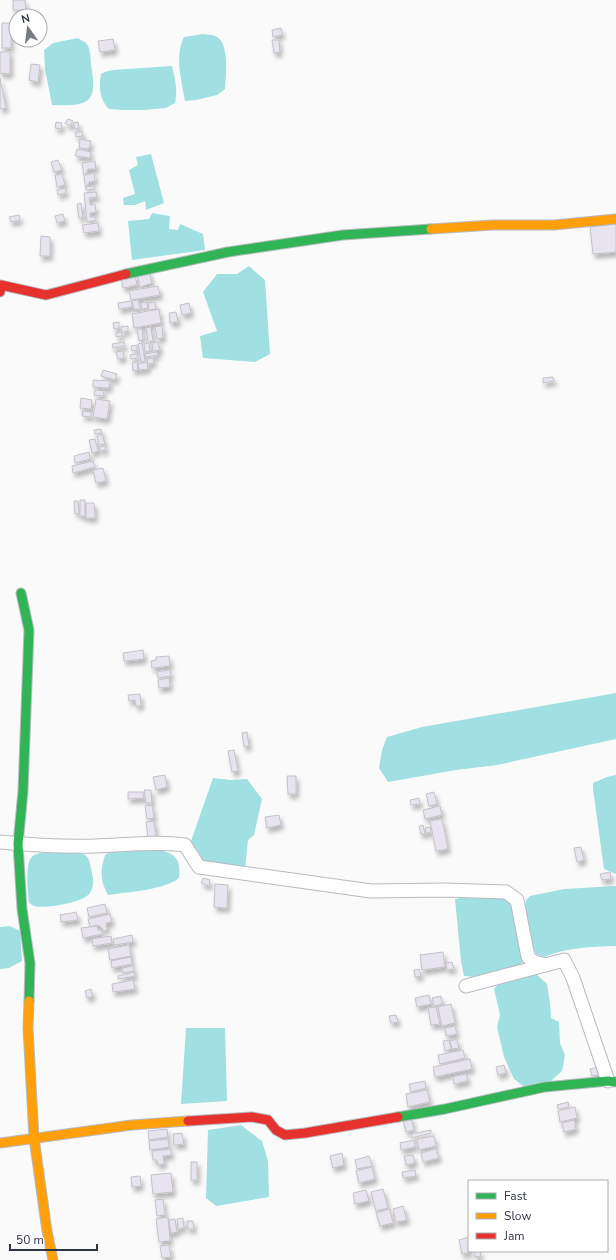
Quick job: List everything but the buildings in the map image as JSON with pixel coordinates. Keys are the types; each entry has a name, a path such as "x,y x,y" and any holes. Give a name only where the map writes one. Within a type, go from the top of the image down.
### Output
{"street":[{"path":"0,292 1,285 46,295 136,271 228,252 343,235 493,225 554,225 616,219"},
{"path":"21,593 29,630 23,791 18,844 22,909 30,963 28,1028 34,1138 47,1231 53,1260"},
{"path":"0,842 18,844 93,846 165,843 185,845 198,867 370,891 446,890 506,892 517,900 528,957 534,962 546,965"},
{"path":"0,1143 132,1125 252,1117 268,1120 276,1130 285,1135 306,1133 445,1109 545,1087 612,1081 573,978 564,960 466,986"}],"water":[{"path":"203,34 215,36 220,39 223,45 226,60 225,89 217,95 185,101 179,61 181,45 184,37"},
{"path":"78,38 88,45 90,50 93,87 91,97 88,100 80,104 52,105 45,69 44,50 53,43"},
{"path":"172,66 176,84 176,98 175,103 166,108 144,110 109,109 103,101 100,93 100,84 101,74 104,72"},
{"path":"151,154 164,203 146,210 145,201 135,205 124,205 123,198 135,194 129,170 138,165 136,157"},
{"path":"152,213 170,216 169,229 178,230 180,224 203,234 205,250 132,260 128,221 149,219"},
{"path":"249,266 265,280 270,354 255,362 203,358 200,336 217,331 203,292 217,274 237,274"},
{"path":"616,693 616,739 497,765 456,770 388,782 379,768 382,750 387,737 422,727"},
{"path":"616,775 616,874 604,869 593,783"},
{"path":"213,778 231,780 247,779 262,799 254,835 248,840 245,869 201,865 190,844"},
{"path":"145,848 166,852 175,857 180,869 179,878 173,882 155,888 108,895 102,880 102,866 105,855 113,850"},
{"path":"46,852 74,852 87,856 90,862 93,887 86,897 64,904 46,907 34,906 29,903 27,880 29,862 33,856"},
{"path":"616,886 616,946 570,949 544,957 536,954 528,937 524,916 526,900 530,896 564,889"},
{"path":"479,894 508,897 519,928 523,945 523,962 513,969 475,977 464,976 461,961 455,899"},
{"path":"10,926 20,931 22,961 9,968 0,969 0,927"},
{"path":"536,974 547,984 551,1018 559,1022 560,1043 565,1055 562,1071 551,1081 526,1088 514,1079 504,1057 497,1027 500,1015 494,989 499,983"},
{"path":"186,1028 225,1028 227,1101 181,1104"},
{"path":"241,1125 262,1141 268,1161 269,1197 216,1206 206,1198 208,1130"}],"traffic: fast":[{"path":"126,274 228,252 343,235 431,229"},
{"path":"21,593 29,630 23,791 18,844 22,909 30,963 29,1001"},
{"path":"398,1117 445,1109 545,1087 608,1081 616,1082"}],"traffic: slow":[{"path":"431,229 493,225 554,225 616,219"},
{"path":"29,1001 28,1028 34,1138 47,1231 53,1260"},
{"path":"0,1143 132,1125 188,1121"}],"traffic: jam":[{"path":"0,292 1,285 46,295 126,274"},
{"path":"188,1121 252,1117 268,1120 276,1130 285,1135 398,1117"}]}
